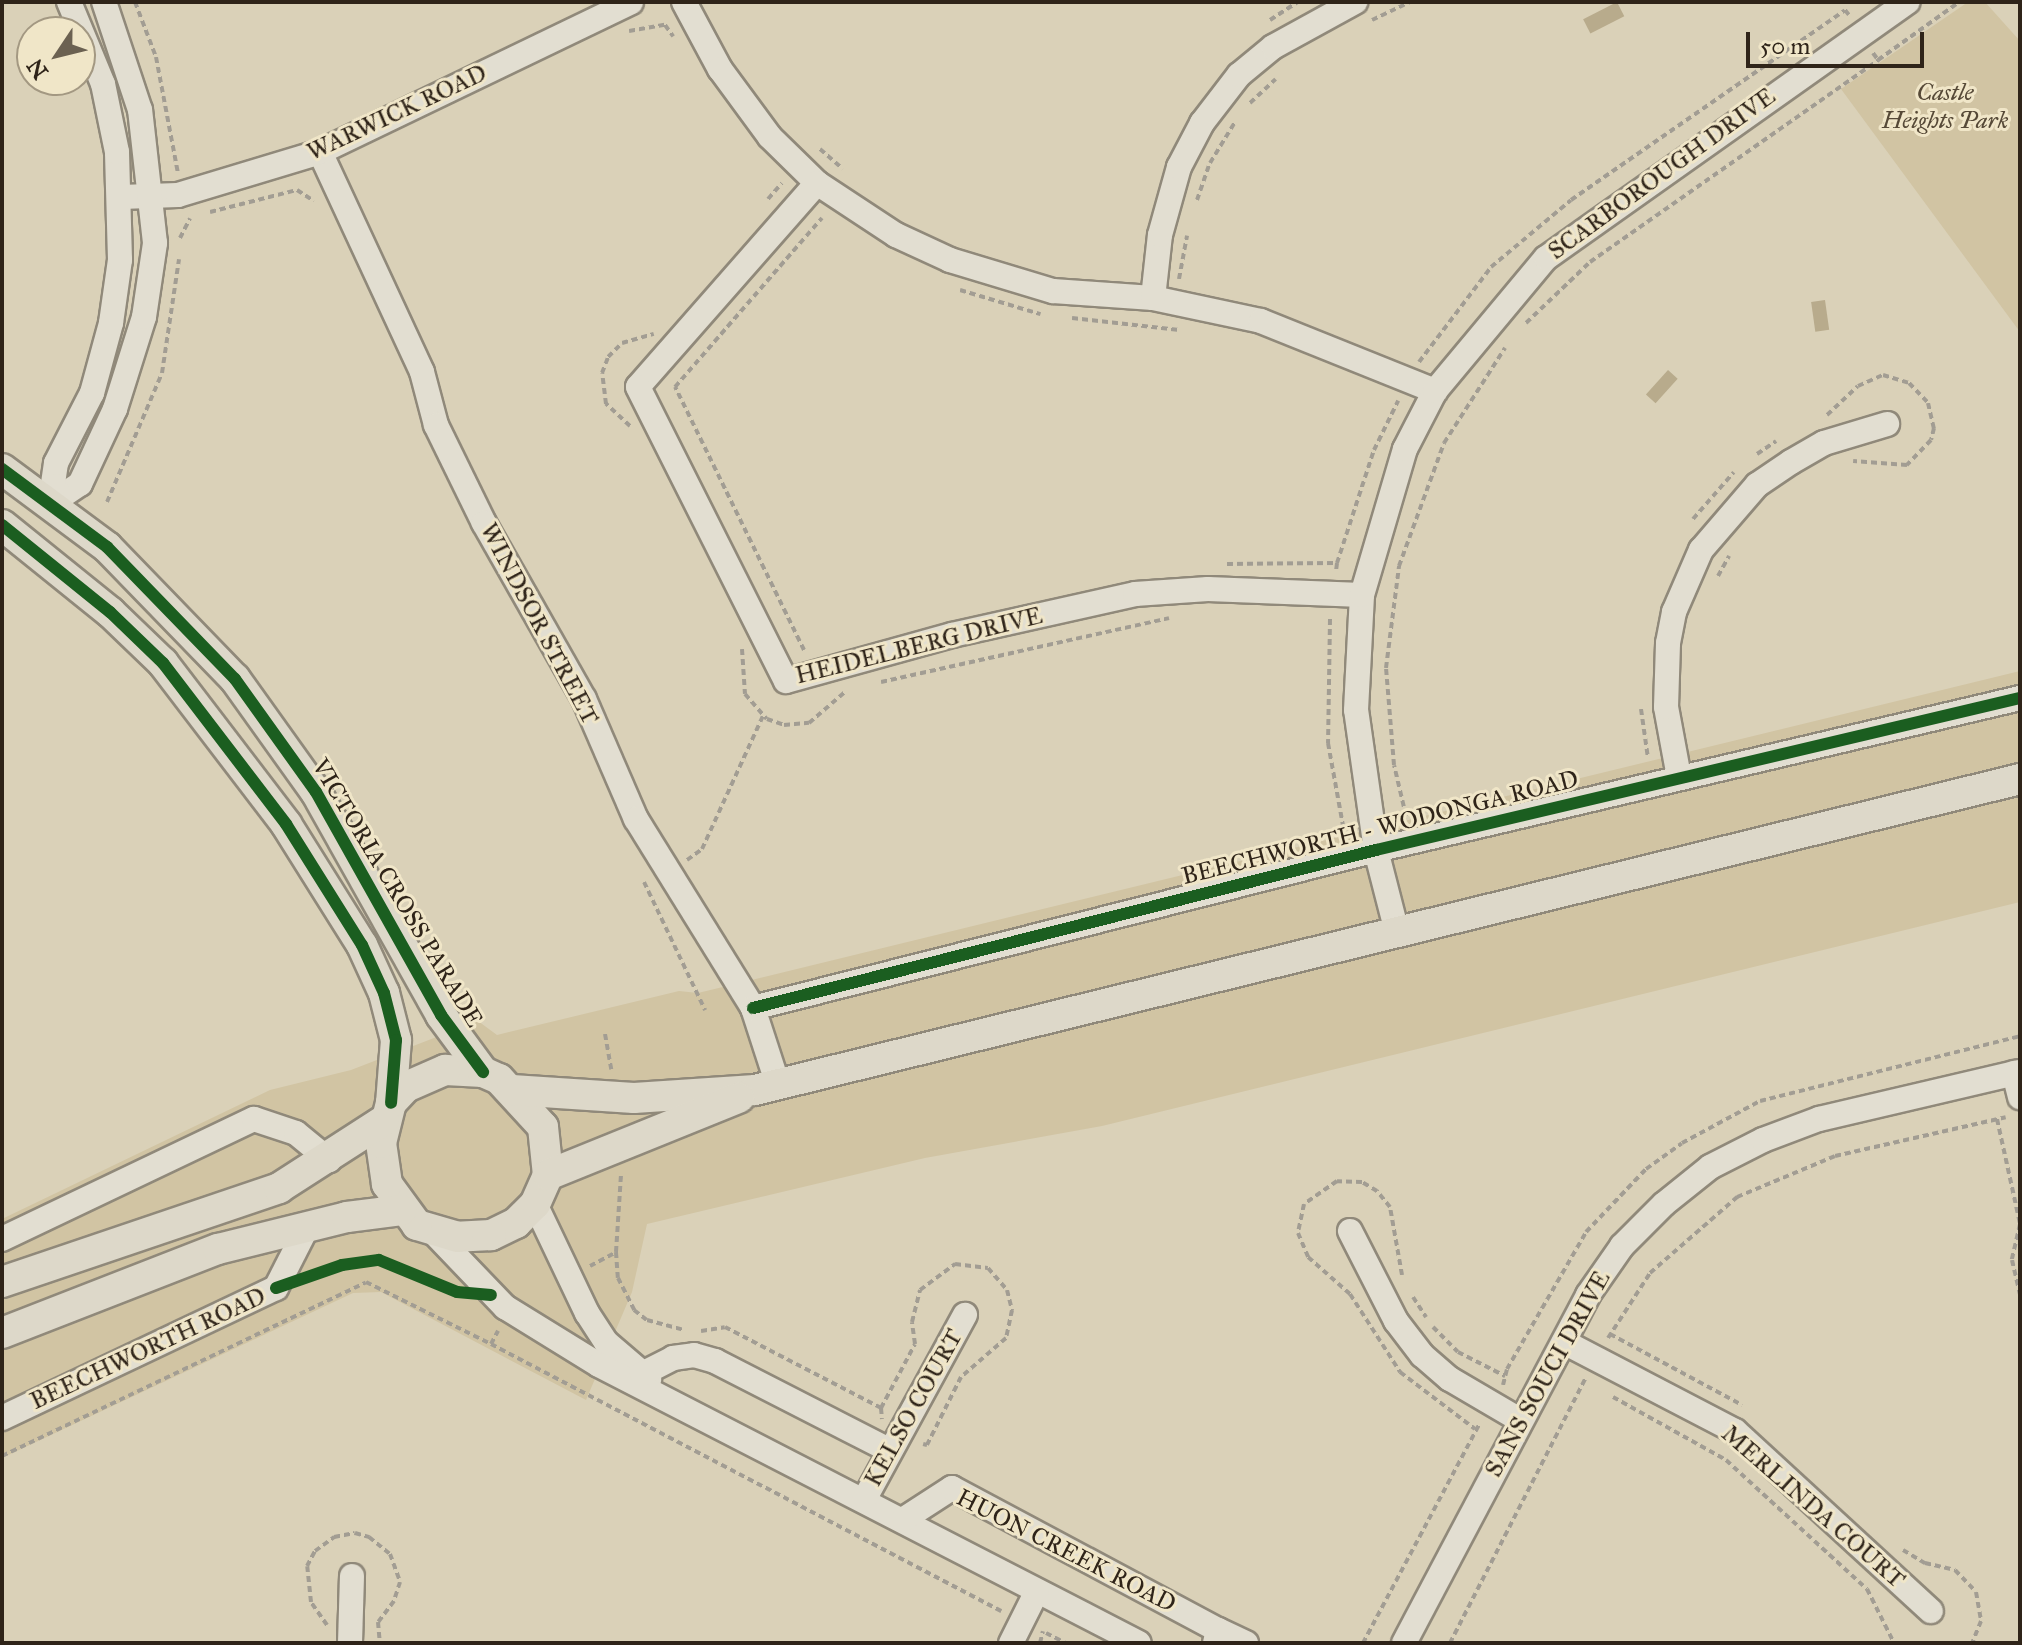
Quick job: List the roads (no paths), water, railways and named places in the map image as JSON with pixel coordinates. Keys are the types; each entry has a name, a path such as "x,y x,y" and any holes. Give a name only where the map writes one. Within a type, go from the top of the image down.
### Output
{"main road":[{"name":"VICTORIA CROSS PARADE","path":"2,469 50,504 155,591 235,679 316,792 435,1005 483,1072"},
{"path":"32,546 50,504"},
{"path":"2,525 32,546 163,663 286,824 362,945 384,993 396,1040 387,1112 387,1184 402,1210 434,1233 491,1235 516,1223 535,1204 548,1175 543,1127 512,1090 483,1072 445,1070 424,1076 387,1112 329,1160 250,1200 2,1282"},
{"path":"548,1175 766,1087 2020,779"},
{"path":"512,1090 606,1098 766,1087"},
{"path":"2,1333 218,1249 402,1210"}],"street":[{"path":"50,504 56,463 92,393 111,323 121,197 103,84 69,2"},
{"path":"50,504 80,484 123,388 148,293 155,243 153,198 140,110 104,2"},
{"name":"WARWICK ROAD","path":"121,197 153,198 320,152 631,2"},
{"path":"684,2 743,102 817,183 896,235 950,260 1053,291 1154,288 1261,321 1435,391"},
{"name":"SCARBOROUGH DRIVE","path":"1397,932 1376,850 1356,710 1362,595 1401,462 1435,391 1546,258 1908,2"},
{"path":"1154,288 1160,235 1179,167 1215,105 1239,75 1273,47 1362,12"},
{"name":"WINDSOR STREET","path":"320,152 422,372 436,425 484,523 584,699 636,819 753,1008 766,1087"},
{"name":"HEIDELBERG DRIVE","path":"817,183 638,387 786,681 952,635 1135,594 1208,589 1334,591 1362,595"},
{"path":"1679,777 1666,707 1668,643 1674,612 1701,550 1757,485 1824,443 1887,424"},
{"name":"BEECHWORTH - WODONGA ROAD","path":"753,1008 1376,850 2020,698"},
{"name":"SANS SOUCI DRIVE","path":"1404,1643 1520,1420 1622,1246 1710,1167 1819,1119 2018,1081"},
{"path":"2,1239 254,1119 296,1133 329,1160"},
{"name":"HUON CREEK ROAD","path":"535,1204 569,1279 606,1342 642,1374 687,1406"},
{"name":"BEECHWORTH ROAD","path":"2,1418 276,1288 306,1229"},
{"path":"1350,1231 1396,1321 1422,1355 1450,1379 1520,1420"},
{"name":"HUON CREEK ROAD","path":"434,1233 517,1315 599,1365 687,1406 1139,1643"},
{"name":"KELSO COURT","path":"864,1500 965,1315"},
{"name":"MERLINDA COURT","path":"1564,1342 1589,1370 1735,1431 1931,1611"},
{"path":"642,1374 673,1358 694,1355 715,1361 894,1442"},
{"name":"HUON CREEK ROAD","path":"904,1519 952,1488 1216,1636"},
{"path":"350,1643 352,1576"},
{"path":"1011,1643 1037,1591"},
{"path":"1216,1636 1246,1643"}],"park label":[{"name":"Castle Heights Park","path":"1945,107"}]}
